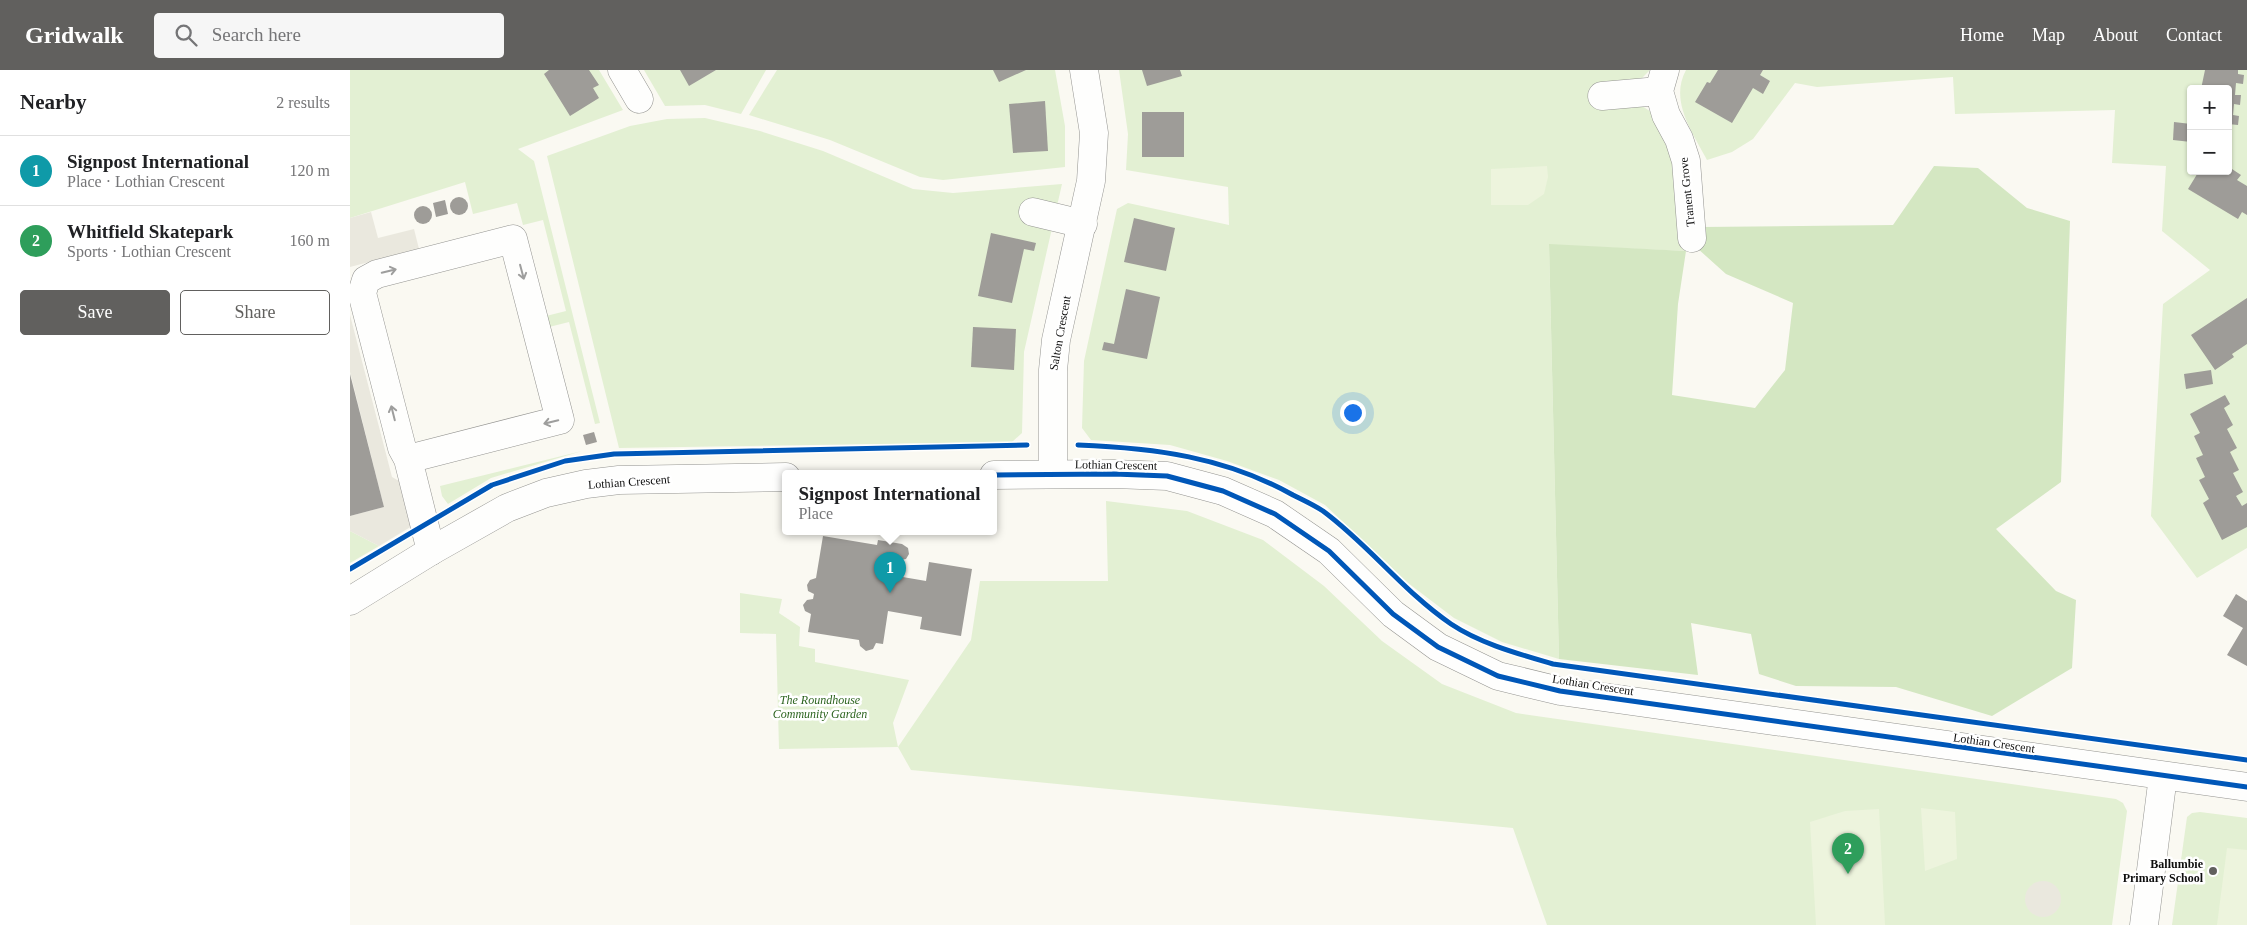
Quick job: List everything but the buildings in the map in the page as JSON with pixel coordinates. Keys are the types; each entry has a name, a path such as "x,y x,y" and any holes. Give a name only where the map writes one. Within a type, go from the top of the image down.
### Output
{"street":[{"path":"622,70 639,99"},
{"name":"Salton Crescent","path":"1053,474 1054,360 1091,181 1094,133 1084,70"},
{"name":"Tranent Grove","path":"1602,96 1662,80 1666,115 1679,139 1686,161 1692,238"},
{"path":"1033,212 1083,224"},
{"path":"416,457 560,420 513,239 377,274 366,280 362,293 402,448 416,457 440,546"},
{"name":"Lothian Crescent","path":"997,475 1167,476 1223,491 1275,514 1329,551 1393,614 1438,647 1498,676 1560,691 2247,787"},
{"name":"Lothian Crescent","path":"350,601 507,508 546,493 586,484 619,480 782,477"},
{"path":"2144,925 2163,776"}],"green space":[{"path":"350,70 599,70 623,110 518,149 534,161 600,423 595,424 569,322 549,327 546,316 566,311 543,220 523,225 517,203 473,214 465,182 350,218"},
{"path":"644,70 766,70 741,114 705,105 665,106"},
{"path":"777,70 1055,70 1065,126 1065,167 943,180 920,177 830,140 749,115"},
{"path":"1119,70 1650,70 1639,81 1642,106 1659,117 1678,164 1686,251 1549,245 1559,659 1502,642 1454,618 1408,583 1325,505 1279,480 1227,461 1170,445 1091,440 1082,428 1084,361 1117,209 1128,203 1229,225 1228,187 1126,170 1128,134"},
{"path":"1686,70 2247,70 2247,548 2197,578 2151,516 2163,304 2210,270 2162,231 2166,166 2112,163 2115,110 1955,114 1953,77 1817,87 1795,83 1753,139 1732,152 1707,160 1685,116 1681,105 1681,82"},
{"path":"705,118 760,131 823,151 913,189 953,193 1062,184 1024,352 1022,433 1012,442 619,448 547,156 630,126 667,119"},
{"path":"1547,166 1548,177 1544,194 1528,205 1491,205 1491,169"},
{"path":"1934,166 1978,168 2027,208 2070,221 2061,482 1996,529 2056,591 2076,600 2072,668 1992,716 1896,687 1796,686 1759,674 1751,634 1691,623 1698,675 1559,659 1549,244 1686,251 1678,304 1672,395 1755,408 1785,370 1793,303 1726,274 1697,248 1702,227 1893,225"},
{"path":"582,451 491,478 448,504 442,496 440,486"},
{"path":"1106,501 1187,511 1263,540 1324,586 1382,641 1442,684 1516,713 2116,799 2123,803 2127,811 2112,925 1547,925 1513,828 911,770 898,747 971,640 980,581 1108,581"},
{"path":"350,531 379,546 350,563"},
{"name":"The Roundhouse Community Garden","path":"740,593 782,599 779,613 800,627 799,646 815,649 815,662 909,680 893,723 898,747 779,749 776,634 740,633"},
{"path":"1921,808 1955,812 1957,859 1925,871"},
{"path":"1879,809 1885,925 1816,925 1810,822 1845,811"},
{"name":"Ballumbie Primary School","path":"2200,812 2247,818 2247,925 2172,925 2187,817 2192,813"},
{"path":"2227,848 2247,850 2247,925 2217,925"}],"shaded area":[{"path":"371,212 378,238 414,229 419,249 350,267 350,218"},
{"path":"350,315 392,477 406,485 417,523 379,546 350,531 350,516 384,507 350,372"},
{"path":"2043,881 2056,886 2061,899 2056,912 2043,917 2030,912 2025,899 2030,886"}],"cycle path":[{"path":"350,569 492,485 565,461 614,454 1027,445"},
{"path":"1078,445 1135,449 1189,457 1215,463 1267,482 1323,511 1340,524 1418,598 1451,624 1487,643 1553,664 2247,760"},
{"path":"997,475 1114,474 1167,476 1223,491 1275,514 1329,551 1393,614 1438,647 1498,676 1560,691 2247,787"}],"place":[{"name":"Signpost International","path":"890,593"},
{"name":"Ballumbie Primary School","path":"2213,871"},
{"name":"Whitfield Skatepark","path":"1848,874"}]}
